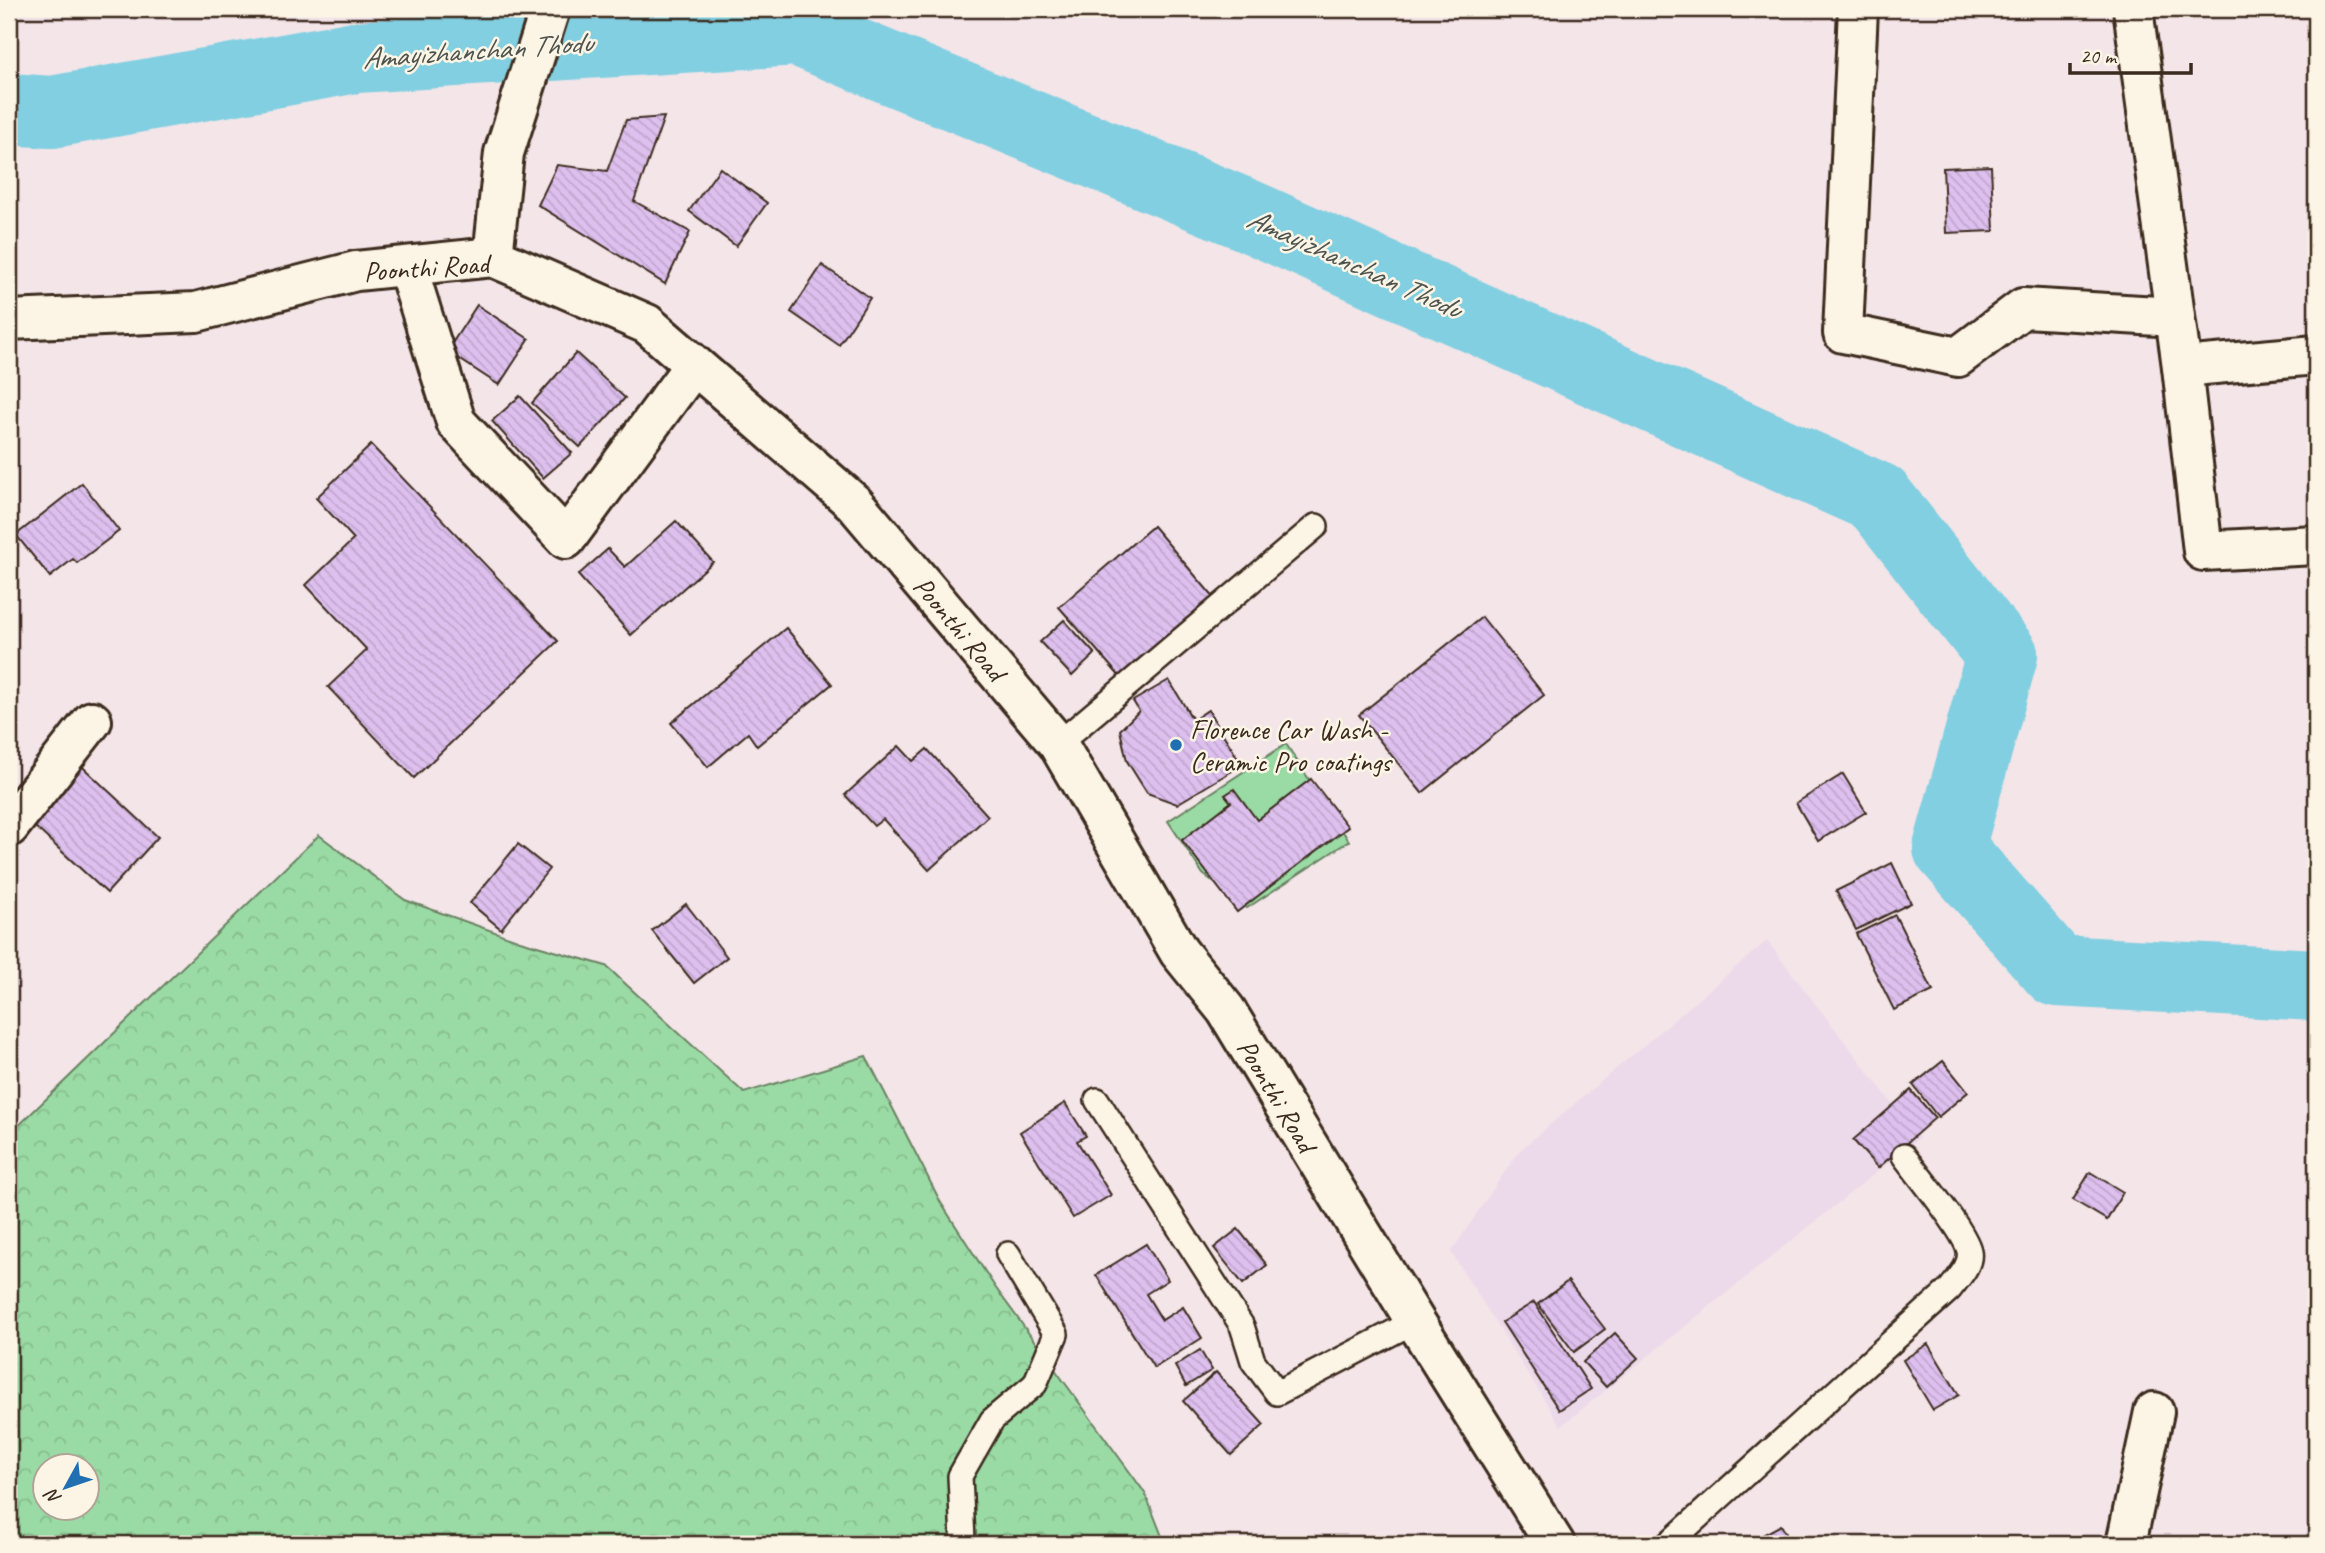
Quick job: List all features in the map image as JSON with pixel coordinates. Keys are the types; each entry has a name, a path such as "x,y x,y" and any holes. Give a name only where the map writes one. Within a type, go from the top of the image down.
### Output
{"street":[{"path":"493,257 505,153 550,9"},
{"path":"1858,9 1843,333 1958,357 2023,308 2175,317"},
{"path":"2133,9 2182,367 2203,551 2316,545"},
{"name":"Poonthi Road","path":"9,320 196,312 356,271 493,257 647,324 854,503 1058,744 1180,952 1226,1010 1415,1321 1555,1544"},
{"path":"407,266 456,422 566,540 694,365"},
{"path":"2182,367 2316,355"},
{"path":"9,827 92,720"},
{"path":"2126,1544 2154,1412"}],"lane":[{"path":"1058,744 1316,526"},
{"path":"1097,1100 1242,1326 1253,1361 1277,1393 1415,1321"},
{"path":"1668,1544 1950,1289 1965,1269 1970,1253 1963,1236 1904,1156"},
{"path":"960,1544 963,1541 960,1476 992,1420 1035,1384 1056,1334 1008,1254"}],"shaded area":[{"path":"1767,941 1919,1138 1561,1426 1451,1252 1519,1151"}],"green space":[{"path":"1286,744 1349,841 1247,908 1203,874 1168,821"},
{"path":"319,835 405,900 520,941 606,966 744,1093 866,1056 941,1203 995,1287 1145,1493 1165,1544 9,1544 9,1135"}],"building":[{"path":"664,117 634,201 690,232 665,284 538,205 557,165 607,171 626,120"},
{"path":"1991,166 1994,231 1946,233 1943,168"},
{"path":"720,168 767,203 736,246 689,211"},
{"path":"822,265 870,298 839,345 791,312"},
{"path":"477,305 529,339 499,385 447,351"},
{"path":"576,353 625,398 580,447 532,403"},
{"path":"520,396 572,453 543,478 492,421"},
{"path":"371,445 558,641 414,778 328,687 367,650 306,585 354,539 316,498"},
{"path":"82,483 119,531 77,563 73,559 50,577 16,535"},
{"path":"676,521 713,562 631,635 578,575 608,549 625,567"},
{"path":"1153,526 1215,599 1122,679 1059,607"},
{"path":"1482,617 1544,695 1422,793 1359,715"},
{"path":"1064,620 1095,654 1072,676 1040,642"},
{"path":"786,628 832,684 757,746 748,733 708,767 671,723"},
{"name":"Florence Car Wash - Ceramic Pro coatings","path":"1169,680 1193,720 1208,710 1242,765 1177,804 1147,793 1127,761 1120,730 1139,711 1133,701"},
{"path":"899,746 913,761 927,749 988,816 929,870 883,819 874,826 845,795"},
{"path":"73,758 158,837 107,893 21,814"},
{"path":"1843,774 1866,812 1818,841 1796,803"},
{"path":"1311,779 1348,827 1237,912 1182,840 1231,802 1225,795 1234,789 1257,820"},
{"path":"518,844 549,869 501,929 470,903"},
{"path":"1892,863 1911,903 1856,930 1836,891"},
{"path":"686,904 727,957 694,983 652,931"},
{"path":"1895,915 1933,991 1894,1010 1856,934"},
{"path":"1943,1061 1968,1092 1938,1117 1913,1085"},
{"path":"1911,1090 1935,1118 1878,1168 1853,1140"},
{"path":"1065,1103 1086,1136 1077,1141 1111,1195 1073,1218 1020,1132"},
{"path":"2090,1172 2123,1192 2107,1220 2073,1200"},
{"path":"1238,1229 1267,1265 1243,1284 1214,1248"},
{"path":"1146,1244 1168,1280 1146,1294 1162,1320 1183,1307 1202,1338 1154,1368 1096,1275"},
{"path":"1568,1281 1605,1329 1574,1352 1538,1304"},
{"path":"1534,1302 1591,1389 1559,1410 1502,1322"},
{"path":"1615,1333 1638,1358 1606,1387 1583,1362"},
{"path":"1928,1344 1959,1395 1933,1410 1903,1360"},
{"path":"1200,1350 1212,1370 1186,1386 1175,1366"},
{"path":"1216,1372 1264,1425 1231,1455 1183,1401"},
{"path":"1781,1525 1792,1544 1746,1544"}],"waterway":[{"name":"Amayizhanchan Thodu","path":"9,109 52,112 356,57 797,30 1247,215 1878,498 2002,655 1949,848 2057,971 2316,985"}],"place":[{"name":"Florence Car Wash - Ceramic Pro coatings","path":"1176,745"}]}
